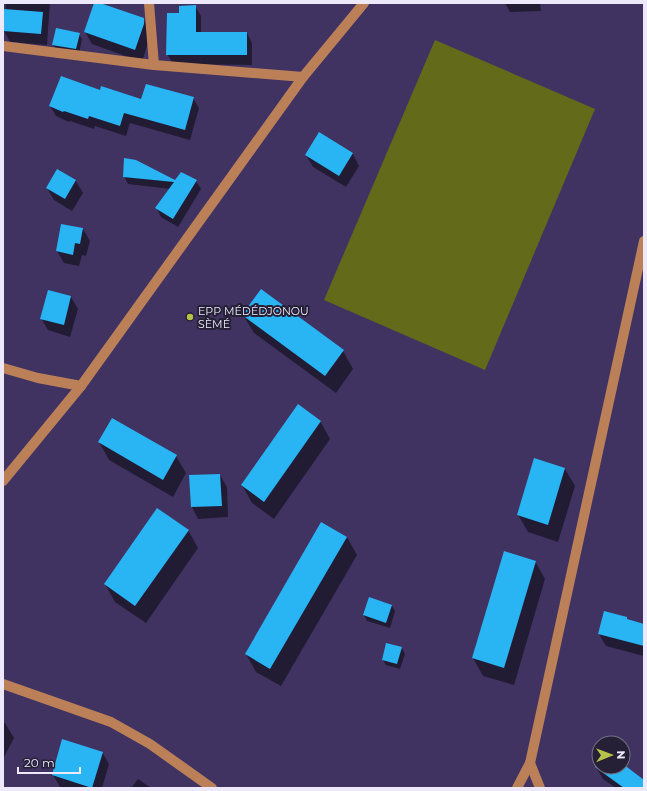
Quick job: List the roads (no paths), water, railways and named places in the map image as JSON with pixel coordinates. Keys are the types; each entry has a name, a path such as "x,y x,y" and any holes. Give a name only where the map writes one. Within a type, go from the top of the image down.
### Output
{"street":[{"path":"149,3 154,65"},
{"path":"3,481 81,386 303,77 364,3"},
{"path":"3,51 8,46 154,65 303,77"},
{"path":"518,788 530,762 644,241"},
{"path":"3,368 38,378 81,386"},
{"path":"3,684 111,722 150,744 212,788"},
{"path":"530,762 540,788"}],"place":[{"name":"EPP MÉDÉDJONOU SÈMÉ","path":"190,317"}]}
